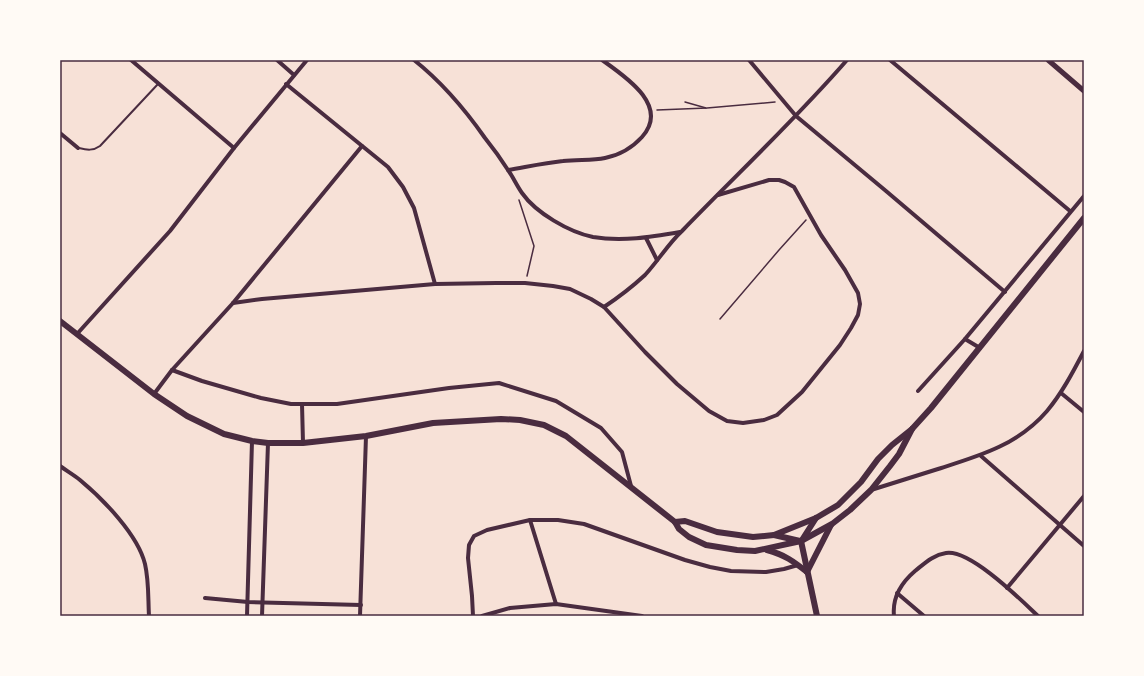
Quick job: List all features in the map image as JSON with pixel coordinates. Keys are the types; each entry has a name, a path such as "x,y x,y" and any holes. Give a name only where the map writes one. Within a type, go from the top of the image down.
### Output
{"main road":[{"path":"675,522 685,521 717,532 753,537 774,535 816,518 838,505 861,482 878,459 892,445 912,429 931,408 1084,218"},
{"path":"60,321 154,394 187,416 224,434 252,441 268,443 303,443 366,436 433,423 501,418 544,425 566,436 631,486 675,522 678,529 689,537 706,545 737,550 755,551 801,541 832,524 850,510 871,490 899,454 912,429"},
{"path":"816,518 801,541 817,616"},
{"path":"807,572 832,524"},
{"path":"774,535 801,541"},
{"path":"765,549 779,553 790,559 807,572"}],"street":[{"path":"131,60 234,148"},
{"path":"277,60 294,75"},
{"path":"77,334 170,231 234,148 307,60"},
{"path":"414,60 428,70 452,94 508,170 522,194 541,212 564,228 592,237 646,238 680,232"},
{"path":"508,170 562,161 605,158 625,152 647,131 651,121 651,110 647,101 638,89 619,72 602,60"},
{"path":"749,60 796,116 1005,292"},
{"path":"604,307 624,293 645,274 680,232 796,116 847,60"},
{"path":"890,60 1070,212"},
{"path":"1048,60 1084,91"},
{"path":"286,84 388,167 403,187 414,208 435,284"},
{"path":"60,133 78,148"},
{"path":"154,394 172,370 233,303 362,146"},
{"path":"233,303 262,299 435,284 525,284 570,289 604,307 645,352 677,384 709,410 727,421 742,423 764,420 777,415 802,392 840,345 852,328 858,315 860,304 858,293 810,216 794,187 779,180 769,180 718,195"},
{"path":"918,391 966,339 1084,196"},
{"path":"646,238 657,260"},
{"path":"966,339 980,348"},
{"path":"871,490 980,456 1011,442 1026,431 1046,412 1061,392 1084,351"},
{"path":"172,370 202,381 261,398 291,404 337,404 449,388 499,383 556,401 600,428 622,452 631,486"},
{"path":"1061,392 1084,412"},
{"path":"302,404 303,443"},
{"path":"360,616 366,436"},
{"path":"247,616 252,441"},
{"path":"262,616 268,443"},
{"path":"980,456 1084,546"},
{"path":"60,466 80,480 107,506 128,530 139,547 145,564 149,616"},
{"path":"1007,588 1084,496"},
{"path":"530,520 556,604"},
{"path":"472,616 472,596 468,558 469,545 474,536 487,530 530,520 558,520 584,524 685,560 731,571 766,572 798,565"},
{"path":"894,616 893,610 897,593 906,579 933,556 948,552 961,555 979,565 1038,616"},
{"path":"897,593 924,616"},
{"path":"205,598 248,602 361,605"},
{"path":"482,616 510,608 556,604 642,616"}],"lane":[{"path":"78,148 92,150 100,146 159,83"}],"path":[{"path":"651,110 707,108 783,101"},
{"path":"685,102 707,108"},
{"path":"517,196 534,246 525,284"},
{"path":"720,320 810,216"}]}
